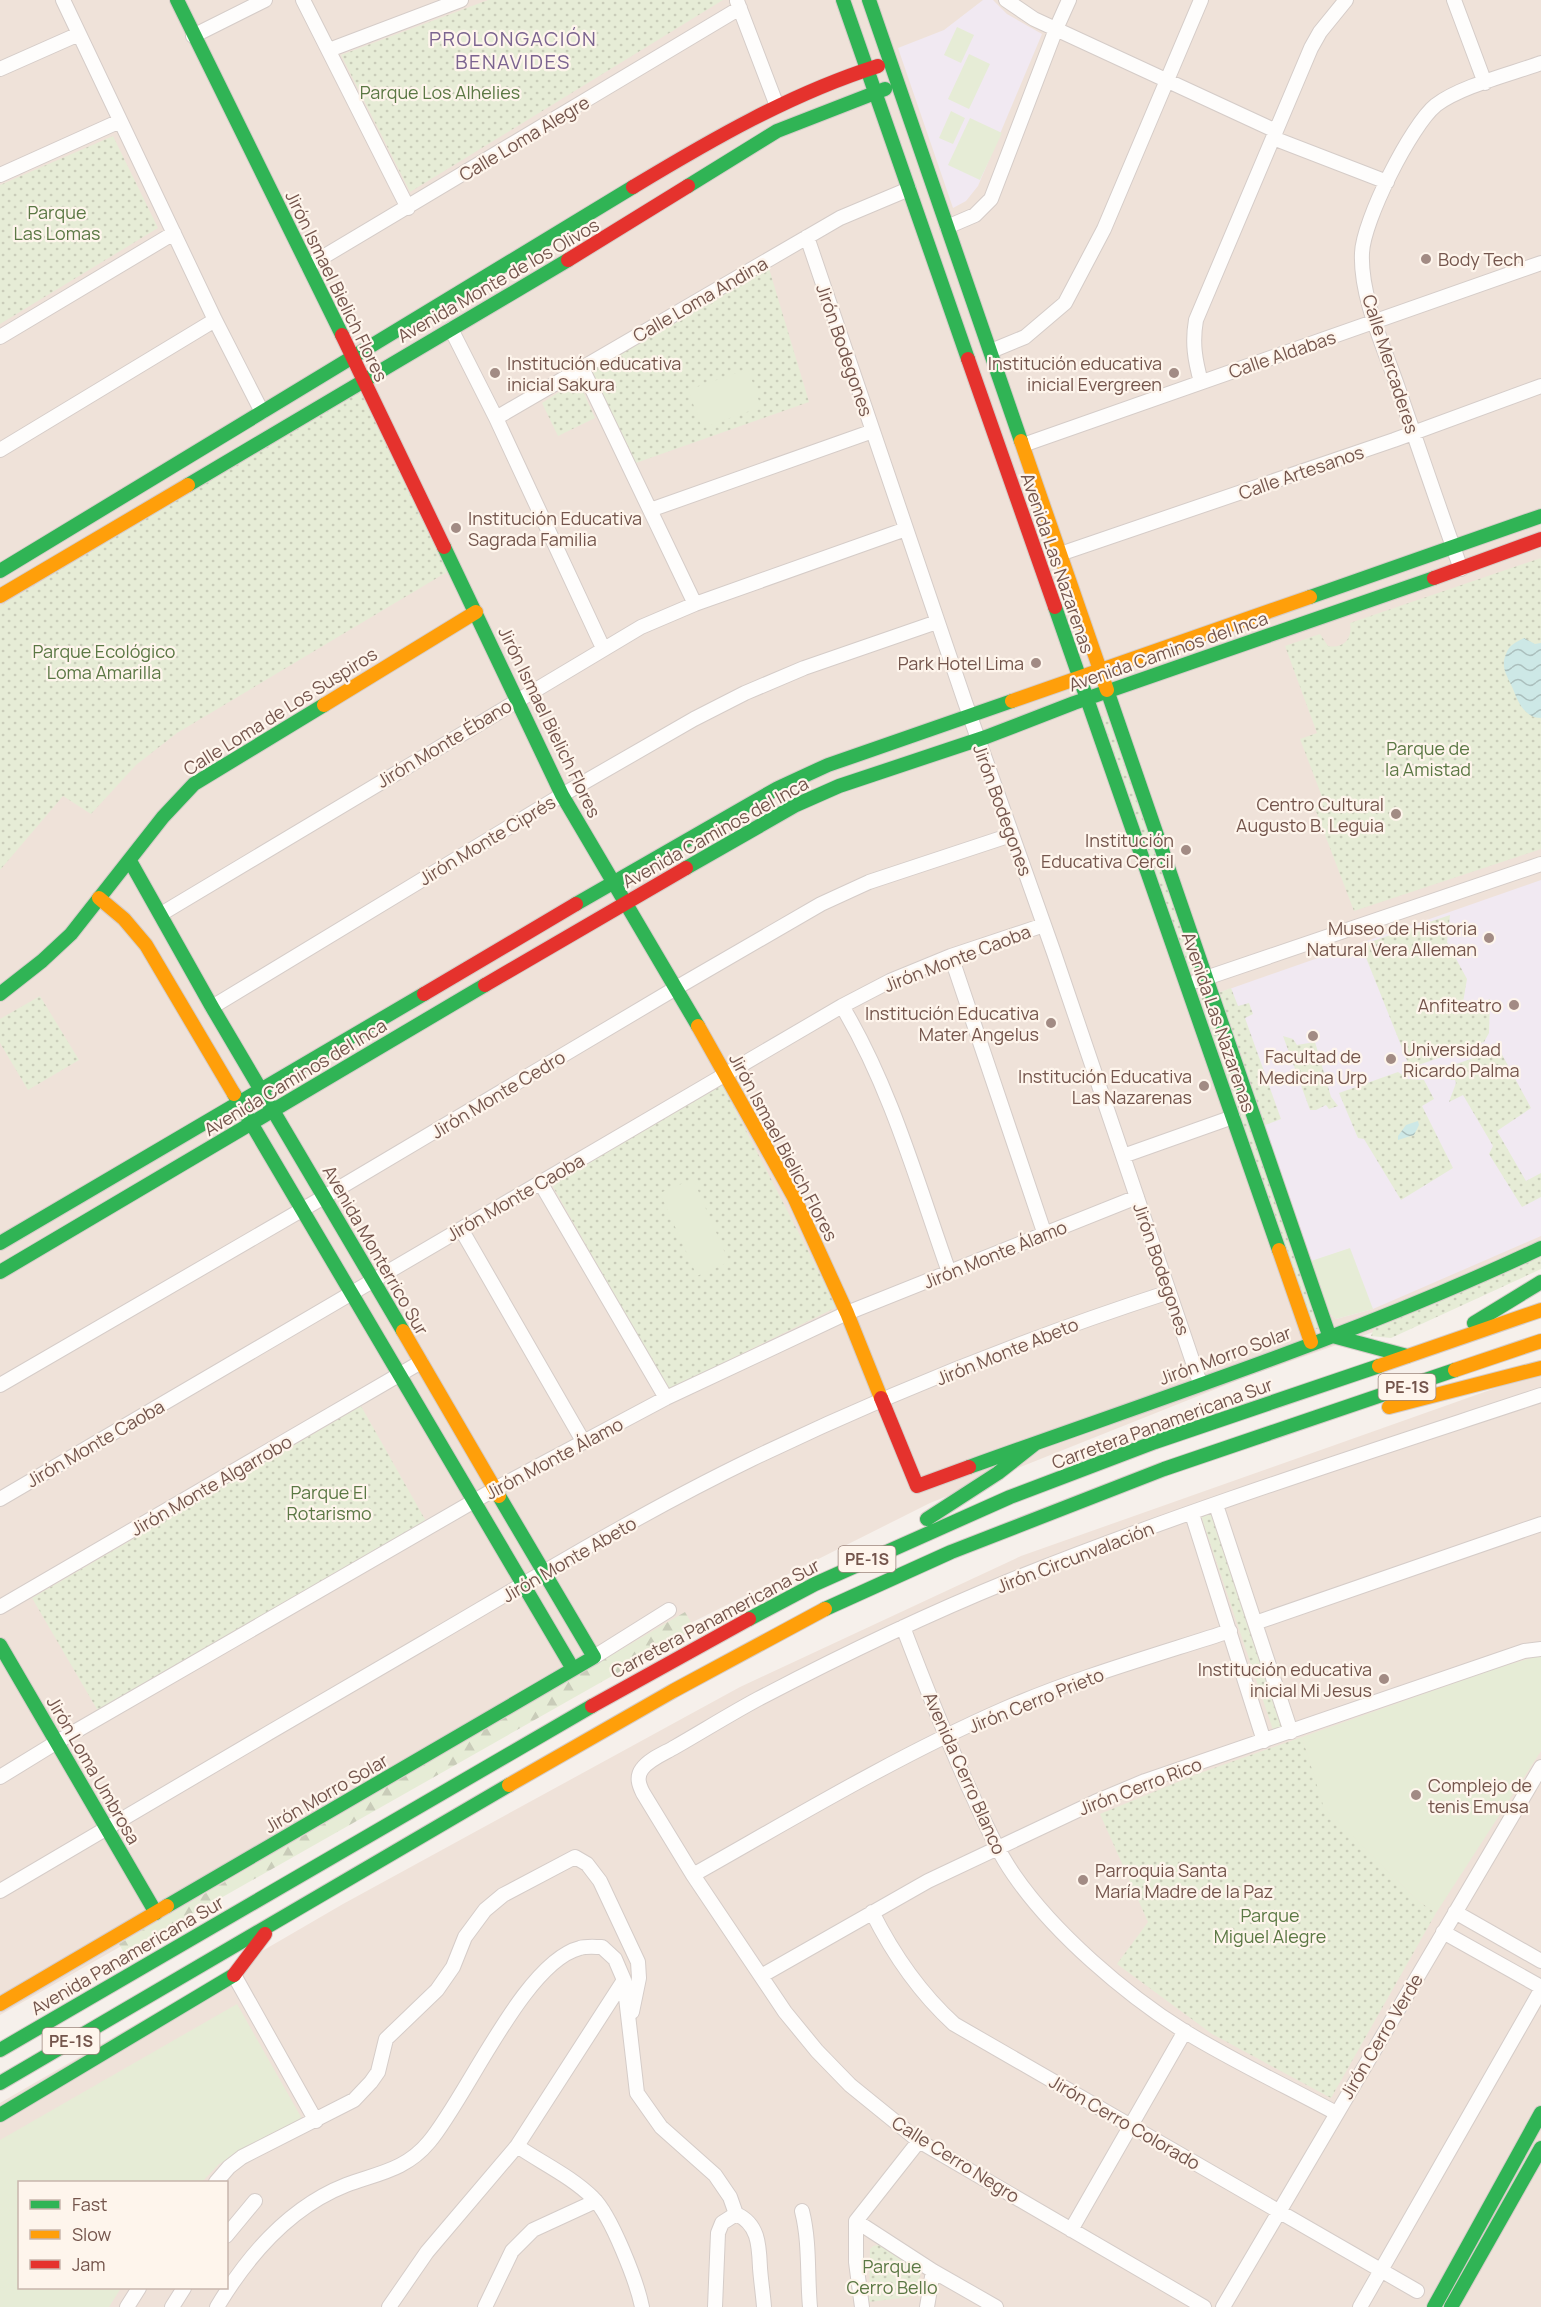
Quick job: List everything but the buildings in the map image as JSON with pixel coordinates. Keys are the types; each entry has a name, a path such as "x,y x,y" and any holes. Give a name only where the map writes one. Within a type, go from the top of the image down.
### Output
{"main road":[{"name":"Jirón Ismael Bielich Flores","path":"177,0 364,379 476,612 515,701 562,795 727,1075 794,1197 847,1313 917,1486"},
{"name":"Avenida Las Nazarenas","path":"843,0 1311,1342"},
{"name":"Avenida Las Nazarenas","path":"869,0 1329,1335"},
{"name":"Avenida Monte de los Olivos","path":"0,571 709,141 777,106 867,69 891,62"},
{"name":"Avenida Monte de los Olivos","path":"1,593 613,233 777,131 875,92 899,85"},
{"name":"Avenida Caminos del Inca","path":"0,1241 613,882 788,783 828,765 969,715 1541,516"},
{"name":"Avenida Caminos del Inca","path":"0,1272 625,902 796,805 840,786 977,740 1541,539"},
{"name":"Calle Loma de Los Suspiros","path":"0,994 57,947 81,923 158,821 194,784 476,612"},
{"name":"Avenida Monterrico Sur","path":"130,861 212,1007 594,1657"},
{"path":"99,898 124,919 147,945 573,1669"},
{"name":"Jirón Morro Solar","path":"917,1486 1311,1342 1488,1273 1541,1248"},
{"path":"1432,1348 1541,1282"},
{"name":"Carretera Panamericana Sur","path":"240,1910 657,1668 764,1609 868,1559 1010,1497 1155,1442 1541,1310"},
{"path":"1329,1335 1407,1356"},
{"name":"PE-1S","path":"0,2083 663,1696 828,1608 951,1551 1164,1469 1541,1341"},
{"path":"1273,1433 1410,1403 1541,1368"},
{"path":"868,1559 998,1473 1036,1443"},
{"name":"Jirón Loma Umbrosa","path":"0,1645 156,1913"},
{"name":"Jirón Morro Solar","path":"0,2004 594,1657"},
{"name":"Avenida Panamericana Sur","path":"0,2050 240,1910"},
{"path":"0,2115 234,1975 272,1924"},
{"path":"1434,2307 1541,2113"},
{"path":"1451,2307 1539,2156"}],"street":[{"path":"63,0 215,320 262,412"},
{"path":"193,36 265,0"},
{"path":"303,0 408,208"},
{"path":"329,50 461,0"},
{"path":"1006,0 1024,13 1274,135 1387,182"},
{"path":"947,227 975,214 991,199 1056,29 1070,0"},
{"path":"991,351 1025,337 1065,303 1104,229 1201,0"},
{"path":"1201,382 1194,356 1193,337 1196,320 1311,48 1320,32 1346,0"},
{"path":"1454,0 1485,83"},
{"path":"738,4 777,106"},
{"name":"Calle Loma Alegre","path":"308,267 408,208 738,4"},
{"path":"0,69 79,34"},
{"name":"Calle Mercaderes","path":"1461,569 1375,321 1363,277 1362,252 1367,228 1404,147 1419,123 1436,105 1456,93 1541,63"},
{"path":"0,175 120,121"},
{"name":"Calle Loma Andina","path":"496,418 840,218 909,189"},
{"path":"0,338 174,233"},
{"name":"Jirón Bodegones","path":"807,237 977,740 1044,925 1200,1383"},
{"name":"Calle Aldabas","path":"1023,445 1541,263"},
{"path":"0,450 215,320"},
{"path":"451,329 496,418 603,648"},
{"path":"582,368 695,604"},
{"name":"Calle Artesanos","path":"1060,554 1413,433 1541,386"},
{"path":"650,510 873,431"},
{"name":"Jirón Monte Ébano","path":"161,914 641,627 695,604 906,529"},
{"name":"Jirón Monte Ciprés","path":"212,1007 562,795 694,719 804,668 938,622"},
{"name":"Jirón Monte Cedro","path":"0,1385 821,904 869,882 1011,835"},
{"path":"1186,985 1541,864"},
{"name":"Jirón Monte Caoba","path":"0,1499 843,1006 890,981 951,956 1044,925"},
{"path":"951,956 1045,1235"},
{"path":"843,1006 862,1039 881,1080 949,1272"},
{"path":"1124,1156 1233,1117"},
{"path":"540,1182 666,1398"},
{"name":"Jirón Monte Álamo","path":"0,1777 495,1489 666,1398 847,1313 1137,1197"},
{"path":"461,1229 583,1441"},
{"name":"Jirón Monte Abeto","path":"0,1891 523,1584 750,1460 881,1401 1084,1319 1169,1292"},
{"name":"Jirón Monte Algarrobo","path":"0,1607 421,1362"},
{"name":"Jirón Circunvalación","path":"639,1778 642,1769 658,1757 738,1710 903,1627 1070,1557 1541,1395"},
{"path":"1216,1505 1290,1732"},
{"path":"1192,1514 1264,1741"},
{"path":"1255,1623 1541,1524"},
{"name":"Jirón Morro Solar","path":"594,1657 669,1610"},
{"name":"Avenida Cerro Blanco","path":"903,1627 946,1737 996,1847 1020,1883 1082,1951 1159,2013 1185,2031 1336,2113"},
{"name":"Jirón Cerro Prieto","path":"693,1875 868,1777 1003,1710 1099,1673 1230,1631"},
{"name":"Jirón Cerro Rico","path":"761,1976 928,1881 996,1847 1144,1781 1524,1651 1541,1649"},
{"name":"Jirón Cerro Verde","path":"1223,2307 1541,1767"},
{"name":"Calle Cerro Negro","path":"639,1778 638,1783 643,1793 693,1875 785,2012 817,2051 850,2085 919,2141 1204,2307"},
{"path":"217,2181 242,2157 354,2100 378,2072 386,2039 436,1990 453,1967 465,1937 485,1910 503,1895 574,1857 587,1864 600,1881 638,1962 639,1978 629,2023"},
{"name":"Jirón Cerro Colorado","path":"873,1912 896,1955 917,1986 954,2024 1417,2291"},
{"path":"1455,1912 1541,1960"},
{"path":"1360,2307 1541,1988 1443,1932"},
{"path":"228,2288 290,2217 316,2200 341,2188 374,2177 417,2156 454,2107 514,2010 547,1968 563,1955 580,1947 602,1947 615,1959 624,1980 636,2093 661,2127 715,2175 730,2197 736,2214 746,2218 752,2226 759,2244 764,2307"},
{"path":"234,1975 316,2121"},
{"path":"389,2307 427,2252 517,2146 624,1980"},
{"path":"1071,2230 1185,2031"},
{"path":"862,2307 856,2262 856,2221 919,2141"},
{"path":"517,2146 596,2200 618,2238 642,2307"},
{"path":"1520,2151 1539,2156"},
{"path":"485,2307 512,2251 533,2230 596,2200"},
{"path":"228,2234 255,2201"},
{"path":"802,2211 808,2233 810,2307"},
{"path":"715,2307 718,2233 722,2223 736,2214"},
{"path":"856,2221 933,2271 996,2307"},
{"path":"927,2307 933,2271"},
{"path":"127,2307 138,2289"},
{"path":"172,2307 183,2289"},
{"path":"217,2307 228,2289"}],"shaded area":[{"path":"0,0 1541,0 1541,1260 1396,1324 1246,1377 930,1503 677,1630 0,2015"},
{"path":"983,0 993,0 1007,14 1042,34 978,186 966,201 953,208 898,48 944,30"},
{"name":"Universidad Ricardo Palma","path":"1541,880 1541,1236 1373,1309 1336,1319 1330,1314 1218,993"},
{"path":"1541,1372 1541,2307 0,2307 0,2103 343,1904 740,1687 1021,1556"}],"green space":[{"name":"Parque Los Alhelies","path":"488,0 723,0 410,192 341,55"},
{"path":"957,27 974,35 961,63 944,55"},
{"path":"969,54 990,64 969,109 948,99"},
{"path":"951,111 965,118 953,144 939,138"},
{"path":"970,118 1002,133 980,180 948,165"},
{"name":"Parque Las Lomas","path":"113,136 158,228 0,324 0,185"},
{"path":"768,265 809,402 633,464 588,369"},
{"path":"748,369 761,407 702,428 688,390"},
{"path":"578,380 595,418 558,436 542,403"},
{"name":"Parque Ecológico Loma Amarilla","path":"363,388 452,569 177,733 136,765 91,814 63,796 0,870 0,606"},
{"name":"Parque de la Amistad","path":"1541,558 1541,849 1354,911 1314,806 1324,802 1300,739 1317,733 1285,646 1320,634 1328,646 1338,646 1346,642 1350,634 1350,623"},
{"path":"1107,716 1196,971 1188,974 1099,717"},
{"path":"1450,915 1447,942 1467,979 1461,1014 1490,999 1489,1033 1484,1042 1410,1068 1361,945"},
{"path":"1231,988 1238,1006 1249,1003 1253,1014 1245,1018 1281,1119 1265,1125 1218,993"},
{"path":"40,996 79,1060 28,1090 0,1043 0,1019"},
{"path":"1207,996 1321,1327 1314,1330 1200,999"},
{"path":"1283,1036 1293,1039 1297,1045 1315,1042 1331,1097 1338,1106 1329,1109 1326,1105 1310,1110"},
{"path":"1499,1049 1531,1108 1497,1131 1526,1181 1541,1173 1541,1197 1522,1207 1489,1154 1493,1146 1463,1095 1449,1102 1456,1083 1455,1080 1451,1080 1445,1068"},
{"path":"1398,1072 1408,1079 1424,1080 1434,1099 1422,1106 1453,1168 1401,1200 1364,1139 1358,1138 1339,1093"},
{"path":"722,1084 837,1307 668,1390 552,1185"},
{"path":"693,1179 729,1262 697,1276 660,1193"},
{"path":"1350,1248 1373,1309 1336,1319 1330,1314 1311,1261"},
{"path":"1541,1253 1541,1269 1391,1338 1371,1336 1375,1326"},
{"name":"Parque El Rotarismo","path":"361,1406 427,1523 98,1711 32,1598"},
{"path":"1212,1512 1284,1727 1273,1730 1201,1516"},
{"path":"685,1612 695,1629 124,1953 119,1944"},
{"name":"Complejo de tenis Emusa","path":"1541,1655 1541,1751 1436,1913 1416,1899 1324,1808 1302,1737 1497,1668"},
{"name":"Parque Miguel Alegre","path":"1302,1737 1325,1808 1416,1899 1436,1913 1331,2098 1212,2034 1117,1964 1148,1922 1100,1814 1200,1773"},
{"path":"237,2004 301,2117 300,2124 219,2164 203,2181 18,2181 18,2289 120,2289 109,2307 0,2307 0,2140"},
{"name":"Parque Cerro Bello","path":"878,2245 917,2265 921,2270 920,2277 909,2297 869,2302 870,2249"}],"water":[{"path":"1524,638 1535,644 1541,643 1541,718 1531,715 1523,708 1504,668 1504,659 1509,648"},
{"path":"1418,1121 1419,1125 1414,1135 1398,1140 1398,1136 1406,1125"}],"traffic: fast":[{"path":"177,0 342,335"},
{"path":"843,0 968,359"},
{"path":"869,0 1021,441"},
{"path":"688,186 777,131 885,89"},
{"path":"0,571 633,187"},
{"path":"188,485 568,260"},
{"path":"1310,597 1541,516"},
{"path":"444,547 562,795 698,1026"},
{"path":"686,868 796,805 839,786 986,737 1074,703 1434,578"},
{"path":"1055,607 1279,1250"},
{"path":"1107,690 1329,1335"},
{"path":"576,904 778,788 828,765 1012,701"},
{"path":"0,994 42,961 71,934 163,817 194,784 324,705"},
{"path":"130,861 212,1007 403,1331"},
{"path":"0,1272 485,985"},
{"path":"0,1243 424,994"},
{"path":"234,1094 573,1669"},
{"path":"969,1467 1330,1337 1471,1280 1541,1248"},
{"path":"1474,1323 1541,1282"},
{"path":"1329,1335 1407,1356"},
{"path":"749,1619 815,1584 1010,1497 1155,1442 1379,1366"},
{"path":"825,1609 951,1552 1164,1469 1455,1370"},
{"path":"927,1519 998,1473 1036,1443"},
{"path":"167,1906 594,1657 499,1496"},
{"path":"0,1645 156,1913"},
{"path":"0,2050 592,1706"},
{"path":"0,2083 509,1785"},
{"path":"0,2115 234,1975"},
{"path":"1434,2307 1541,2113"},
{"path":"1451,2307 1541,2148"}],"traffic: slow":[{"path":"1021,441 1107,690"},
{"path":"0,596 188,485"},
{"path":"1012,701 1310,597"},
{"path":"324,705 476,612"},
{"path":"99,898 124,919 146,945 234,1094"},
{"path":"698,1026 794,1197 847,1313 881,1398"},
{"path":"1279,1250 1311,1342"},
{"path":"1379,1366 1541,1310"},
{"path":"403,1331 499,1496"},
{"path":"1455,1370 1541,1341"},
{"path":"1389,1407 1541,1368"},
{"path":"509,1785 673,1691 825,1609"},
{"path":"0,2004 167,1906"}],"traffic: jam":[{"path":"633,187 722,135 782,104 845,77 878,66"},
{"path":"568,260 688,186"},
{"path":"342,335 444,547"},
{"path":"968,359 1055,607"},
{"path":"1434,578 1541,539"},
{"path":"485,985 686,868"},
{"path":"424,994 576,904"},
{"path":"881,1398 917,1486 969,1467"},
{"path":"592,1706 749,1619"},
{"path":"234,1975 265,1934"}],"place":[{"name":"Body Tech","path":"1426,259"},
{"name":"Institución educativa inicial Sakura","path":"495,373"},
{"name":"Institución educativa inicial Evergreen","path":"1174,373"},
{"name":"Institución Educativa Sagrada Familia","path":"456,528"},
{"name":"Park Hotel Lima","path":"1036,663"},
{"name":"Centro Cultural Augusto B. Leguia","path":"1396,814"},
{"name":"Institución Educativa Cercil","path":"1186,850"},
{"name":"Museo de Historia Natural Vera Alleman","path":"1489,938"},
{"name":"Anfiteatro","path":"1514,1005"},
{"name":"Institución Educativa Mater Angelus","path":"1051,1023"},
{"name":"Facultad de Medicina Urp","path":"1313,1036"},
{"name":"Universidad Ricardo Palma","path":"1391,1059"},
{"name":"Institución Educativa Las Nazarenas","path":"1204,1086"},
{"name":"Institución educativa inicial Mi Jesus","path":"1384,1679"},
{"name":"Complejo de tenis Emusa","path":"1416,1795"},
{"name":"Parroquia Santa María Madre de la Paz","path":"1083,1880"}],"district":[{"name":"PROLONGACIÓN BENAVIDES","path":"513,50"}]}
